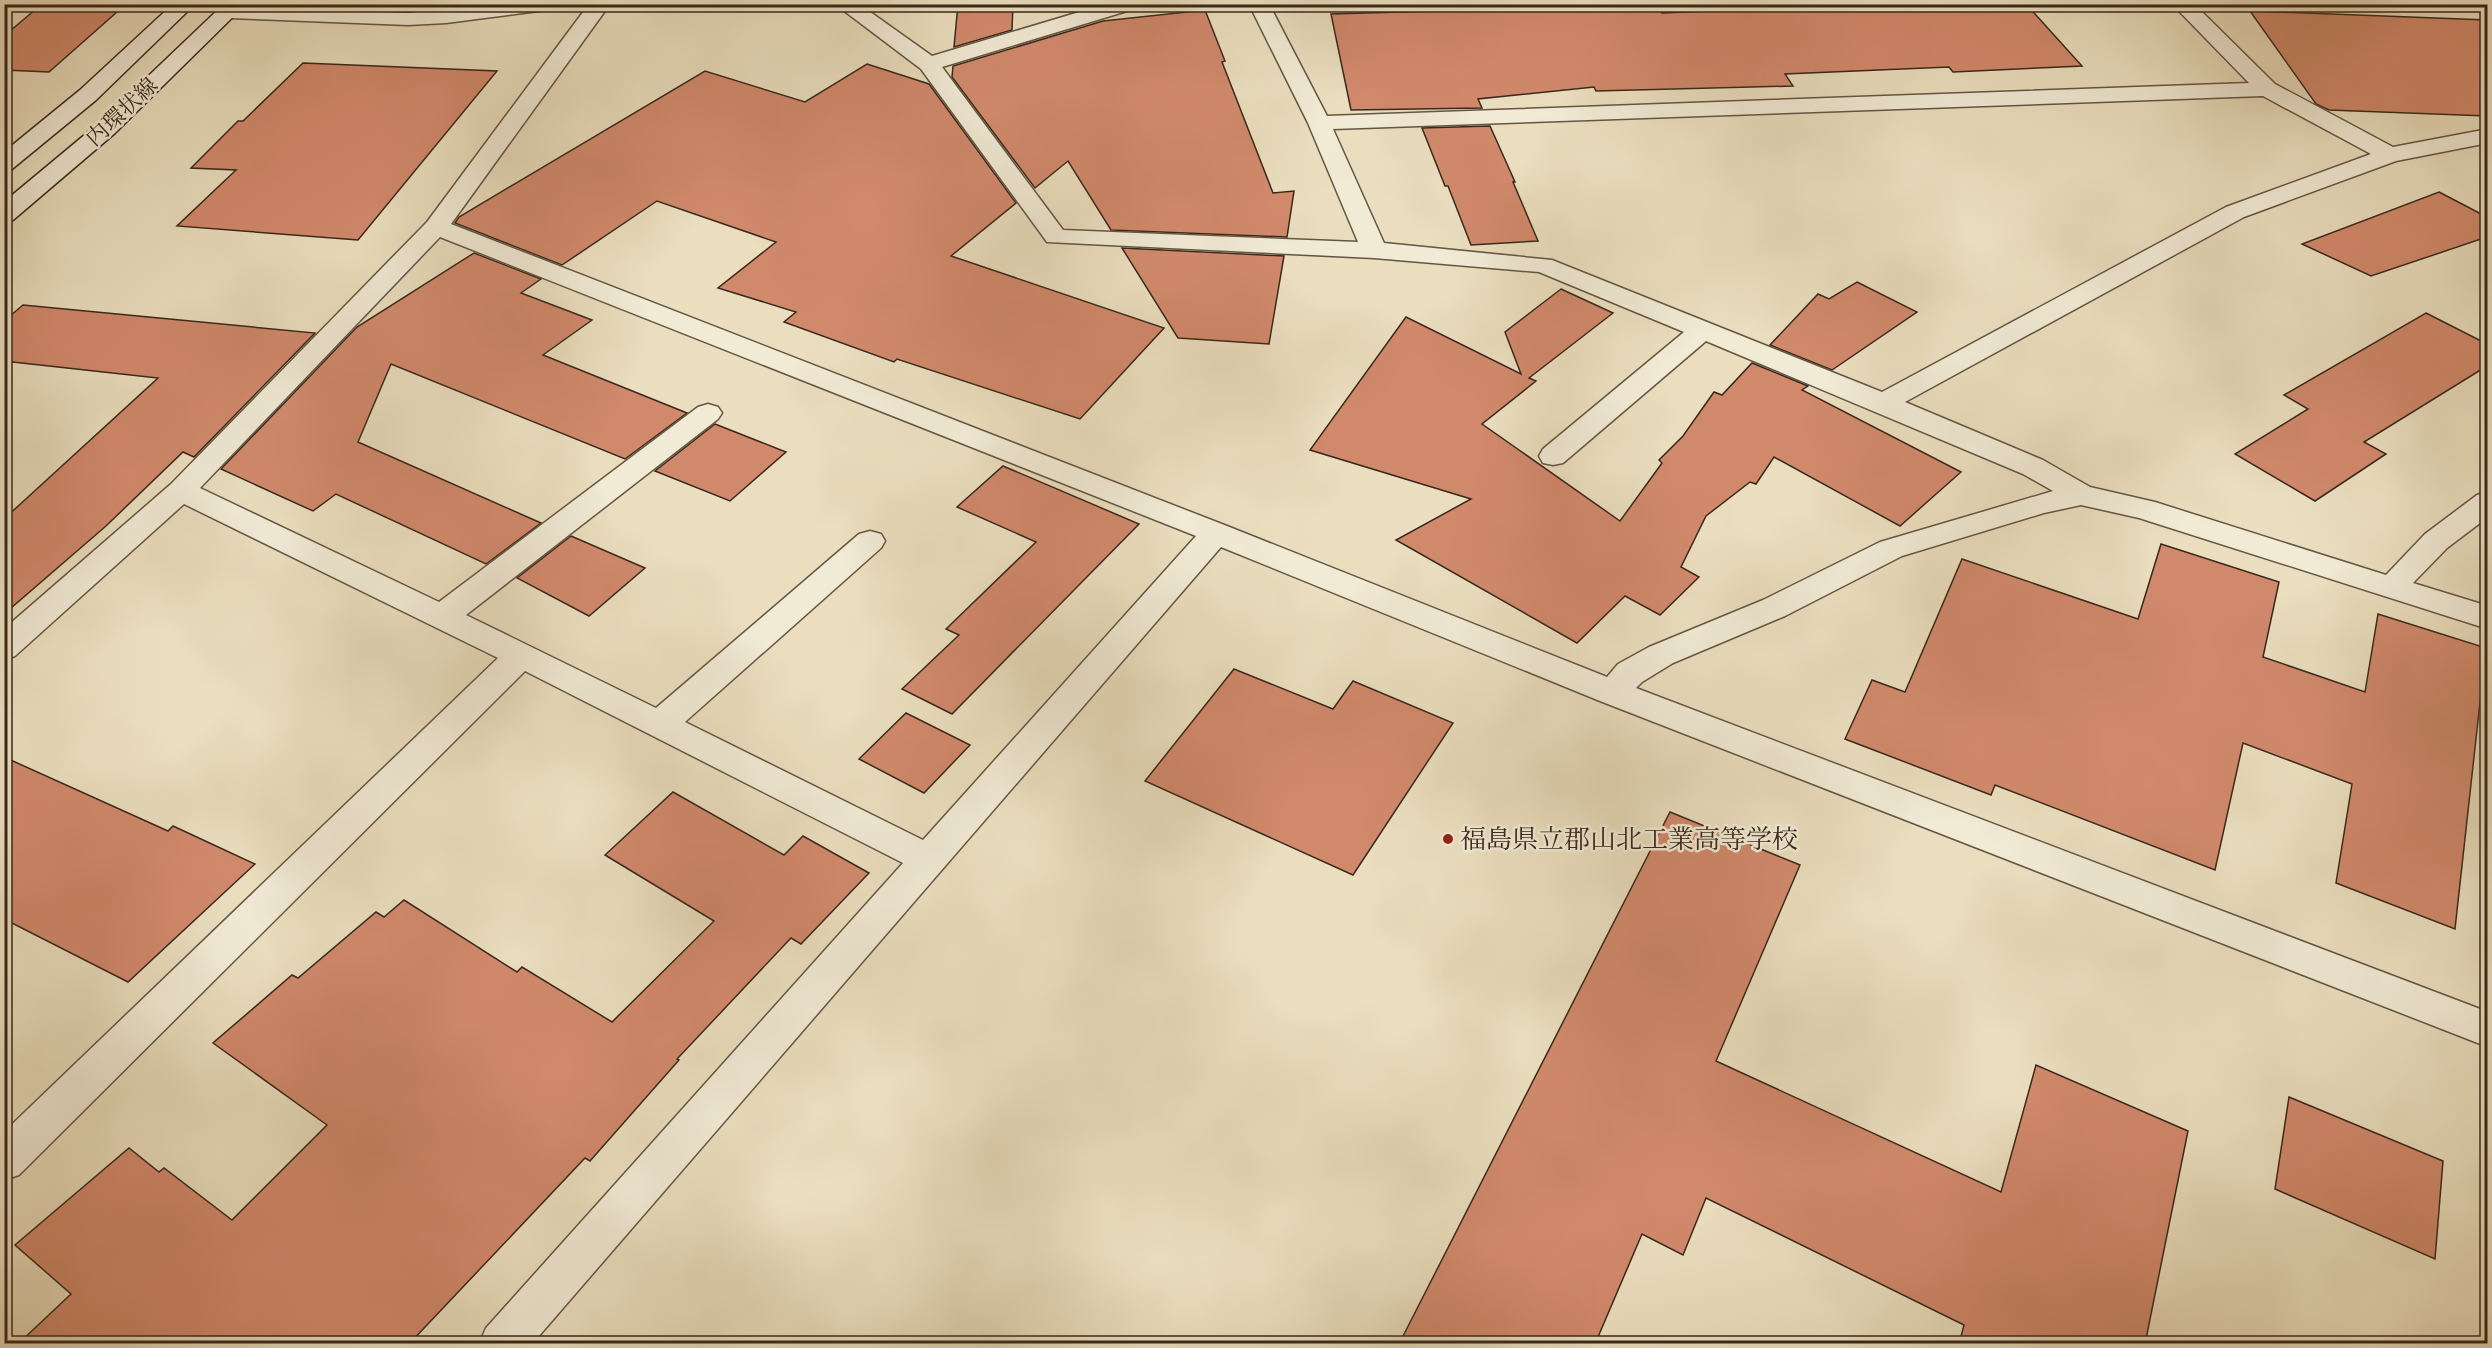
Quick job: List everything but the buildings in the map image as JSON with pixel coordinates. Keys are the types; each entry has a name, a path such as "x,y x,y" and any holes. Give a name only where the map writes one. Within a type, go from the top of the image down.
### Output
{"street":[{"path":"4,164 88,95 185,4"},
{"path":"233,8 408,19 446,17 546,4"},
{"path":"4,648 181,491 436,227 600,4"},
{"path":"845,4 928,64 1056,237 1374,250 1544,265 1883,403 2033,467 2081,495 2144,509 2392,590 2487,618"},
{"path":"928,64 1130,4"},
{"path":"1259,4 1319,123 1374,250"},
{"path":"2182,4 2267,89 2390,155"},
{"name":"内環状線","path":"4,215 107,128 233,8"},
{"path":"1319,123 2267,89"},
{"path":"1883,403 2235,212 2390,155 2487,136"},
{"path":"436,227 1612,692 2487,1030"},
{"path":"1553,456 1703,330"},
{"path":"441,617 708,413"},
{"path":"181,491 521,656 928,859"},
{"path":"1612,692 1630,673 1661,656 1774,608 1891,549 2040,504 2081,495"},
{"path":"2392,590 2411,564 2429,545 2487,502"},
{"path":"502,1344 1216,534"},
{"path":"659,725 870,541"},
{"path":"4,1161 521,656"}],"place":[{"name":"福島県立郡山北工業高等学校","path":"1448,839"}]}
